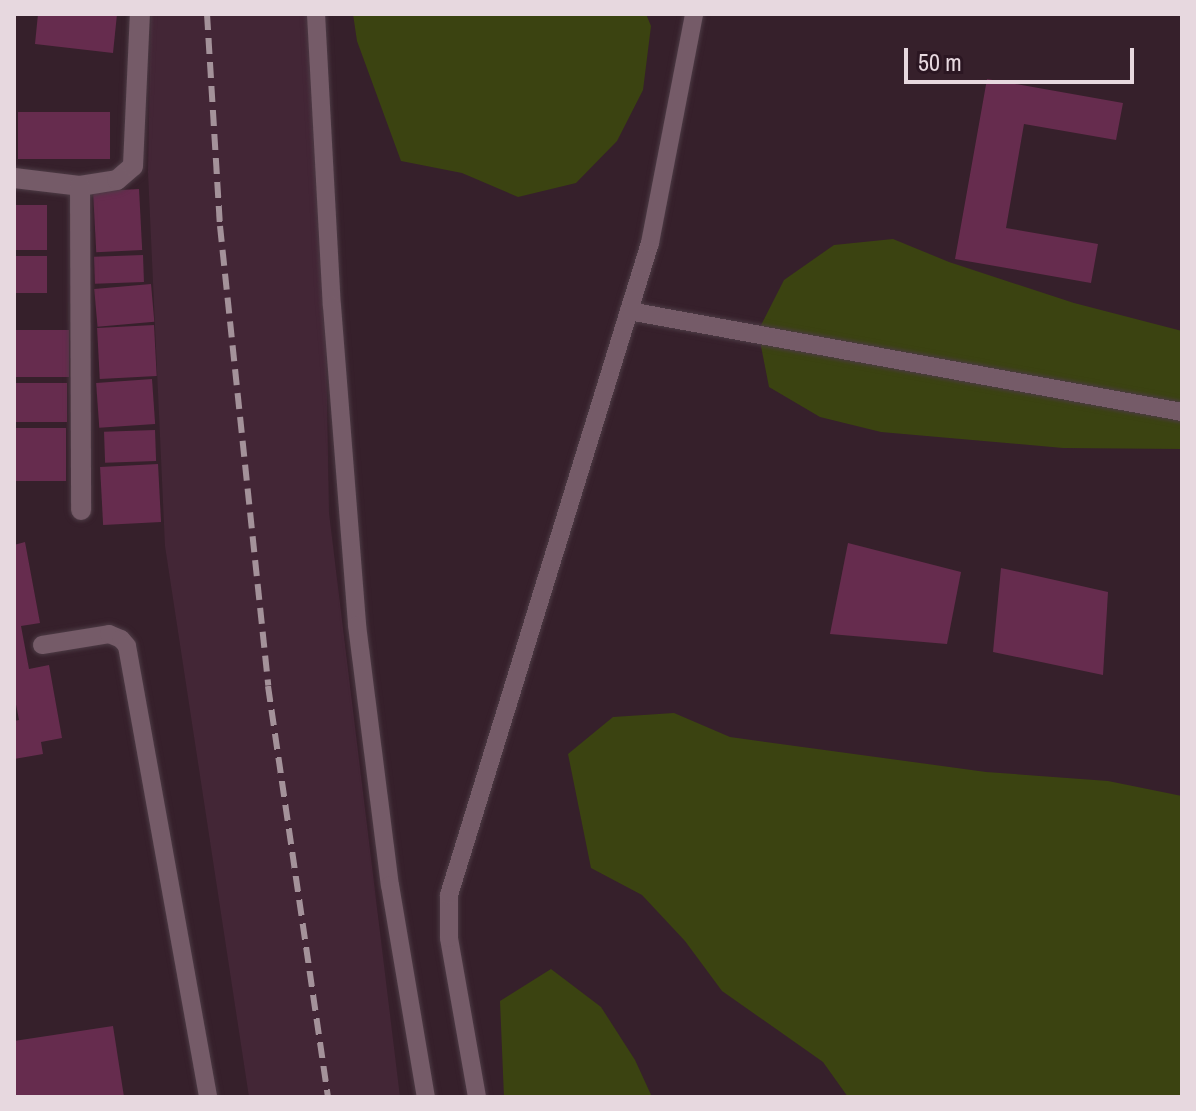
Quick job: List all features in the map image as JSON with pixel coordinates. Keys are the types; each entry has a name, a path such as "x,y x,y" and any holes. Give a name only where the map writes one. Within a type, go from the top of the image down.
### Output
{"street":[{"path":"14,178 80,186 117,180 133,166 140,14"},
{"path":"80,186 81,510"}],"lane":[{"path":"316,14 332,306 357,625 390,885 426,1097"},
{"path":"477,1097 449,938 449,895 650,243 694,14"},
{"path":"629,311 1182,412"},
{"path":"42,645 109,634 121,639 127,646 208,1097"}],"shaded area":[{"path":"151,14 320,14 329,513 400,1097 249,1097 165,546 148,172"}],"green space":[{"path":"353,14 646,14 651,26 643,90 617,141 576,183 518,197 462,173 401,161 357,41"},
{"path":"893,239 949,262 1074,303 1182,331 1182,449 1063,448 881,432 820,417 769,387 758,331 784,280 834,245"},
{"path":"674,713 730,737 986,772 1108,781 1182,796 1182,1097 848,1097 823,1062 722,991 685,941 642,895 591,868 568,754 613,717"},
{"path":"551,969 601,1007 635,1060 652,1097 504,1097 500,1001"}],"building":[{"path":"38,14 117,14 113,53 35,44"},
{"path":"987,79 1123,103 1116,140 1024,124 1006,228 1098,244 1091,283 955,259"},
{"path":"18,112 110,112 110,159 18,159"},
{"path":"139,189 142,250 96,252 93,191"},
{"path":"14,205 47,205 47,250 14,250"},
{"path":"143,255 144,282 95,284 94,257"},
{"path":"14,256 47,256 47,293 14,293"},
{"path":"151,284 154,322 98,327 94,289"},
{"path":"154,325 157,376 100,379 97,328"},
{"path":"14,330 69,330 69,377 14,377"},
{"path":"152,379 155,424 99,428 96,383"},
{"path":"14,383 67,383 67,422 14,422"},
{"path":"14,428 66,428 66,481 14,481"},
{"path":"155,430 156,461 105,463 104,432"},
{"path":"158,464 161,522 103,525 100,467"},
{"path":"25,542 40,623 21,626 29,669 49,665 62,738 41,742 43,754 14,759 14,721 19,720 14,694 14,545"},
{"path":"848,543 961,572 947,644 830,634"},
{"path":"1001,568 1108,592 1103,675 993,652"},
{"path":"113,1026 124,1097 14,1097 14,1041"}],"railway":[{"path":"207,14 220,226 268,686 328,1097"}]}
